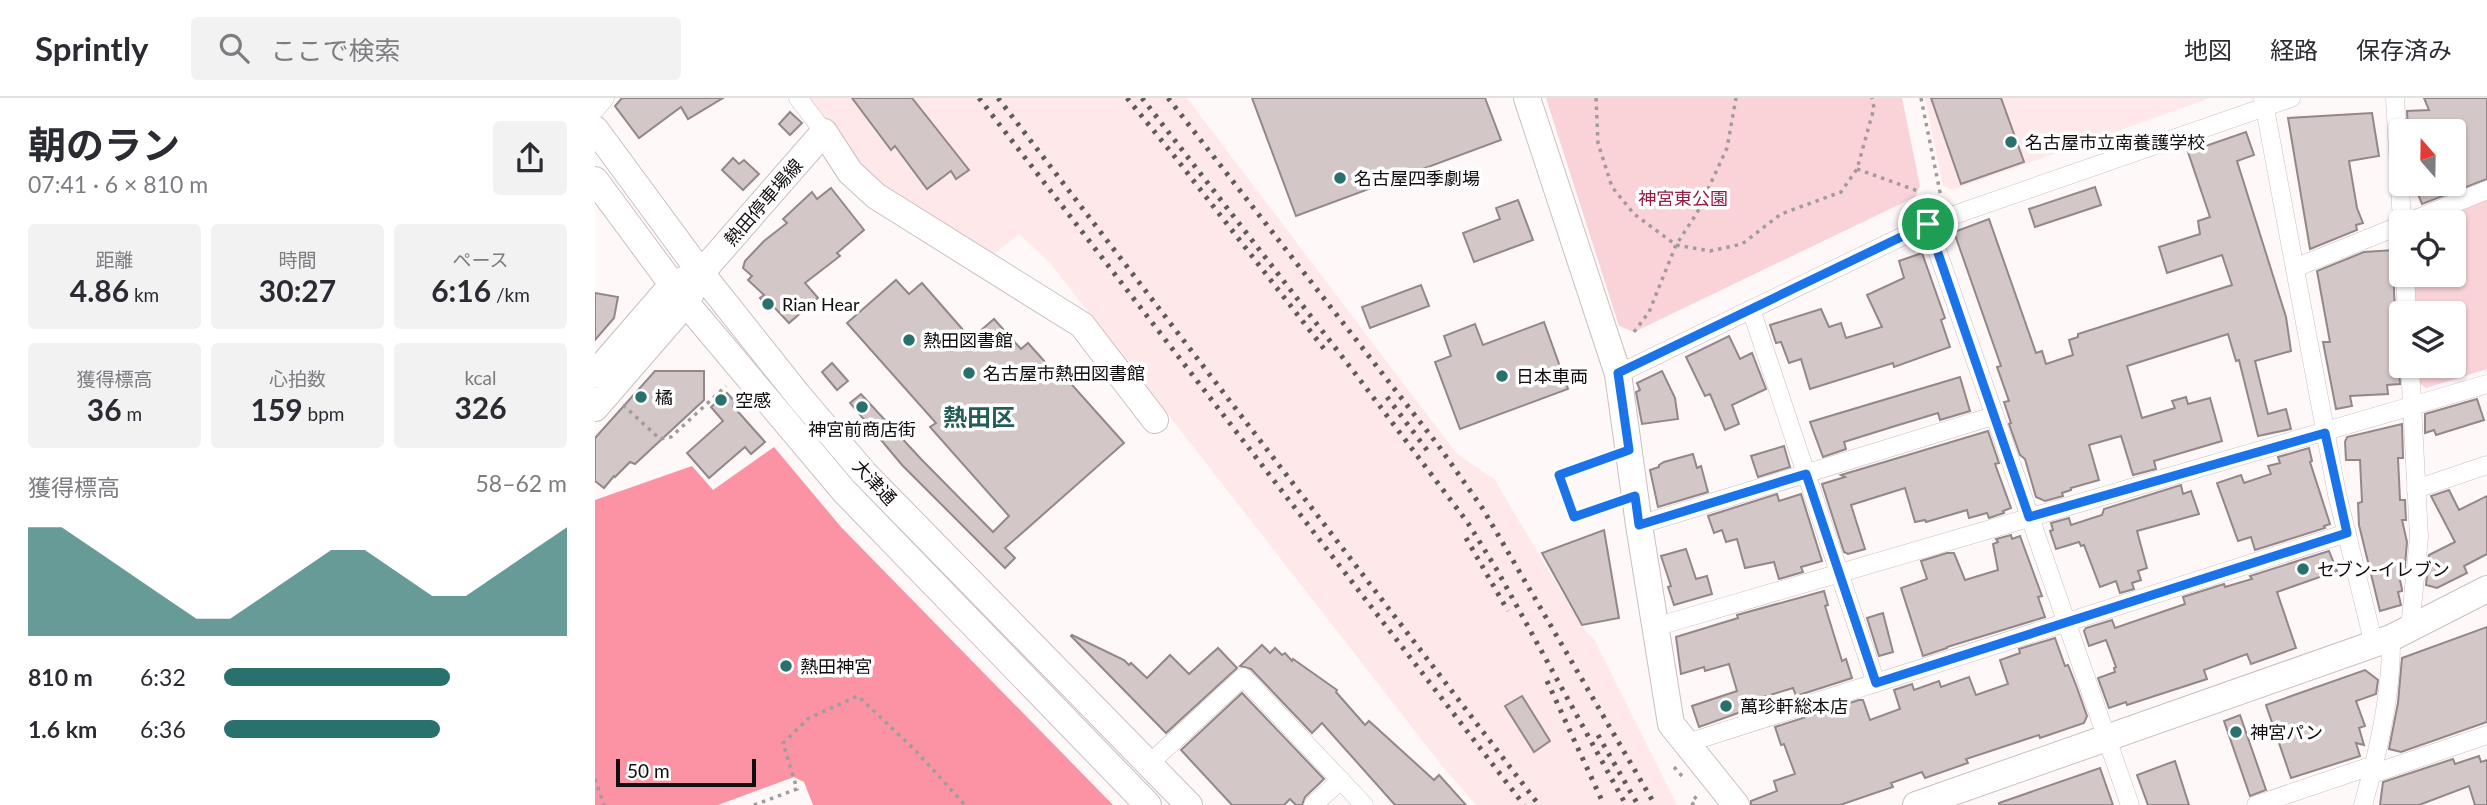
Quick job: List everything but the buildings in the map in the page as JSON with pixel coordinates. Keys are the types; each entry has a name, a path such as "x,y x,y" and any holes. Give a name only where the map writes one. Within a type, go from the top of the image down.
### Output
{"street":[{"path":"595,110 605,98"},
{"path":"798,98 850,172 876,196 1082,325 1155,420"},
{"path":"1527,98 1618,373 1671,724 1736,805"},
{"path":"1618,373 1936,221 2264,103 2291,98"},
{"path":"2395,98 2400,210"},
{"path":"2264,103 2325,433 2347,533 2392,637"},
{"name":"大津通","path":"595,129 701,273 864,473 1189,805"},
{"name":"熱田停車場線","path":"595,374 701,273 824,132"},
{"name":"大津通","path":"595,180 679,294 844,491 1147,805"},
{"path":"2438,210 2487,190"},
{"path":"1936,221 1993,416 2130,805"},
{"path":"2295,268 2389,229"},
{"name":"熱田停車場線","path":"607,405 679,294"},
{"path":"1751,309 1876,683"},
{"path":"2363,805 2373,769 2391,666 2392,637 2419,537 2411,378"},
{"path":"1655,627 2487,384"},
{"path":"1639,525 1993,416"},
{"path":"2416,489 2487,465"},
{"path":"1687,743 2347,533"},
{"path":"1916,805 1953,799 2106,739 2392,637 2487,589"},
{"path":"1150,763 1243,677 1364,805"},
{"path":"2256,805 2487,735"},
{"path":"1313,805 1341,780"}],"lane":[{"path":"1629,450 1559,475 1574,517 1635,496"}],"path":[{"path":"1596,98 1598,143 1612,187 1634,214 1676,245 1710,251 1742,244 1781,214 1841,192 1857,169 1874,108 1872,98"},
{"path":"1634,332 1649,312 1676,245 1697,213 1727,148 1735,98"},
{"path":"1921,98 1936,221"},
{"path":"1857,169 1918,191"},
{"path":"607,405 660,439 671,437 729,384"},
{"path":"754,805 797,789 783,743 809,718 858,696 915,750 965,805"},
{"path":"1674,767 1682,777"},
{"path":"595,779 604,805"},
{"path":"1691,786 1699,796 1691,802 1694,805"}],"shaded area":[{"path":"807,98 1187,98 1456,453 1495,480 1582,627 1594,639 1677,805 1476,805 1443,767 1050,263 1019,234 992,256 869,179"},
{"name":"名古屋市立南養護学校","path":"1925,98 2210,98 1953,190 1943,186"},
{"name":"熱田神宮","path":"774,447 841,527 1113,805 813,805 804,782 794,777 718,805 595,805 595,500 692,466 713,490"}],"green space":[{"name":"神宮東公園","path":"1546,98 1902,98 1920,186 1915,197 1634,332 1619,326"},
{"path":"2487,199 2487,369 2466,376 2466,301 2414,301 2414,287 2466,287 2466,210 2461,210"},
{"path":"2419,378 2458,378 2426,388 2419,383"}],"railway":[{"path":"979,98 1524,805"},
{"path":"998,98 1539,805"},
{"path":"1127,98 1325,350"},
{"path":"1142,98 1468,523 1497,570 1626,805"},
{"path":"1168,98 1438,445 1483,509 1655,805"},
{"path":"1387,397 1427,450"},
{"path":"1466,538 1508,611"},
{"path":"1547,681 1604,805"},
{"path":"1598,735 1638,805"}],"place":[{"name":"名古屋市立南養護学校","path":"2011,142"},
{"name":"名古屋四季劇場","path":"1340,178"},
{"name":"Rian Hear","path":"768,304"},
{"name":"熱田図書館","path":"909,340"},
{"name":"名古屋市熱田図書館","path":"969,373"},
{"name":"日本車両","path":"1502,376"},
{"name":"橘","path":"641,397"},
{"name":"空感","path":"721,400"},
{"name":"神宮前商店街","path":"862,407"},
{"name":"セブン-イレブン","path":"2303,569"},
{"name":"熱田神宮","path":"786,666"},
{"name":"萬珍軒総本店","path":"1726,706"},
{"name":"神宮パン","path":"2236,732"}],"district":[{"name":"熱田区","path":"979,416"}],"route":[{"path":"1928,224 2029,517 2325,433 2347,533 1876,683 1806,474 1639,525 1635,496 1574,517 1559,475 1629,450 1618,373 1928,224"}]}
